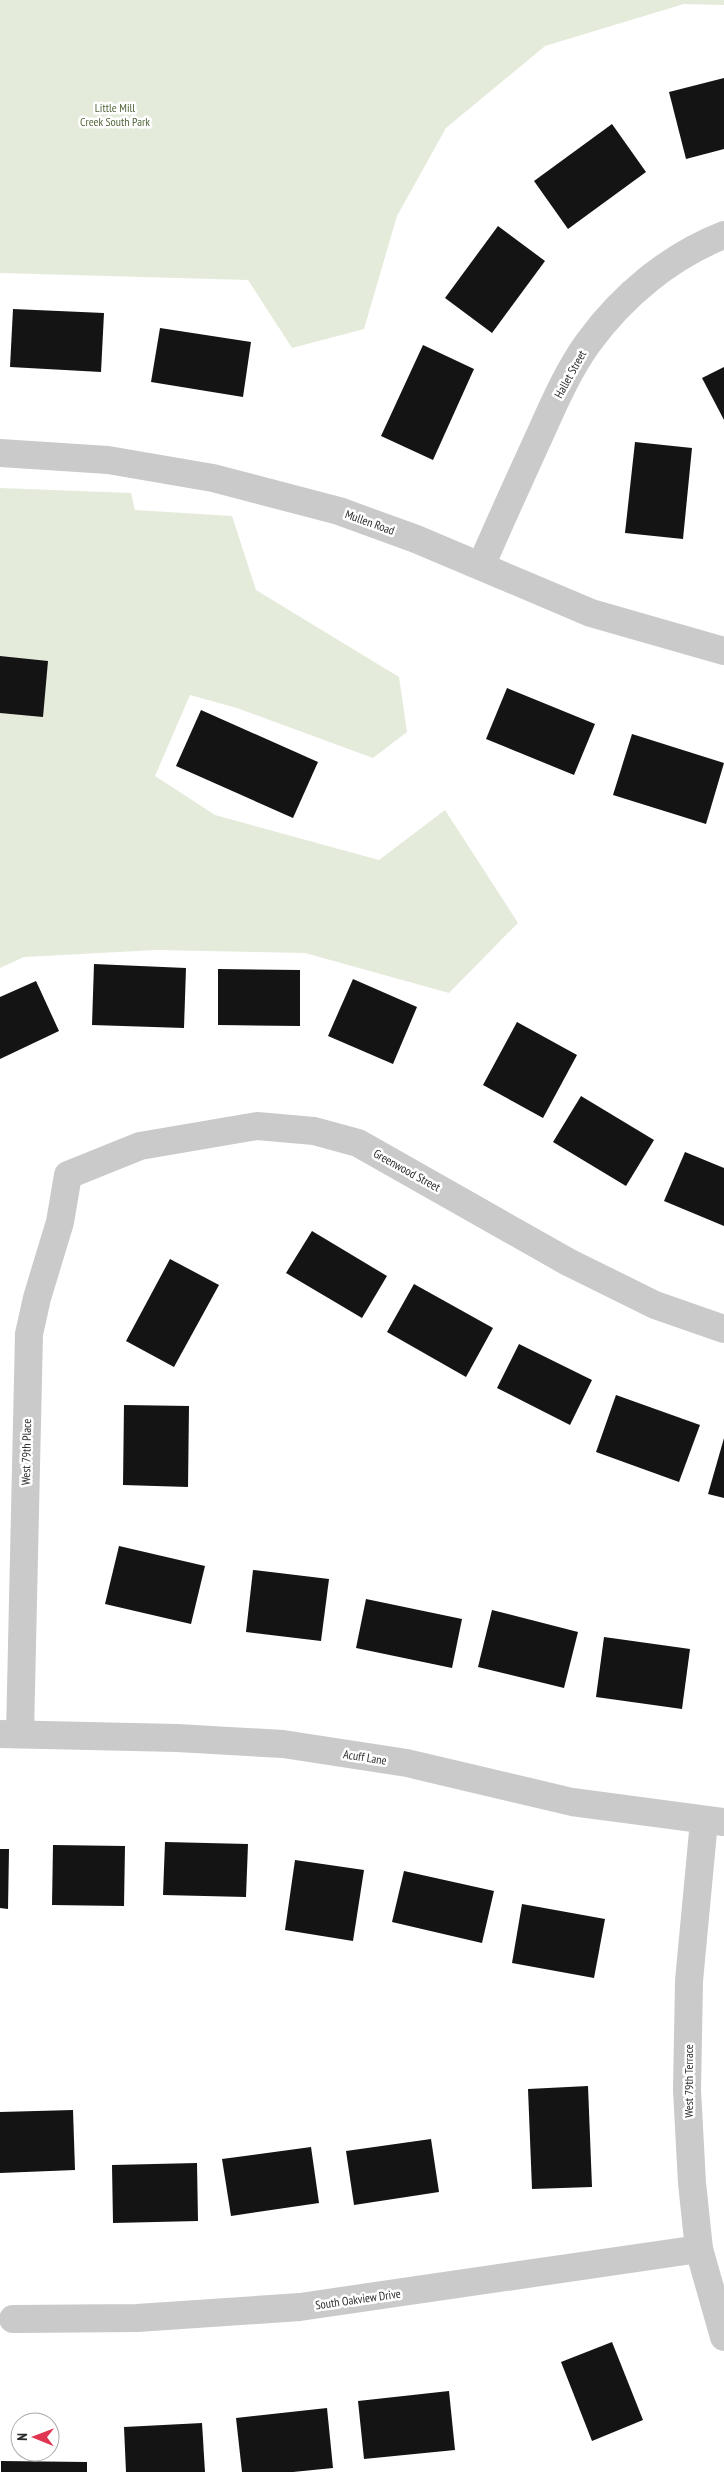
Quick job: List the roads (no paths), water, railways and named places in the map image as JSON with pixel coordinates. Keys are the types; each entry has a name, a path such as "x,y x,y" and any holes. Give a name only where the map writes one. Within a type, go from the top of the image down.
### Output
{"street":[{"name":"Hallet Street","path":"481,566 558,395 587,344 631,294 657,272 711,240 724,235"},
{"name":"Mullen Road","path":"0,453 108,460 213,478 339,511 481,566 591,613 724,651"},
{"name":"Greenwood Street","path":"68,1175 149,1144 257,1126 314,1131 358,1143 568,1262 654,1305 724,1329"},
{"name":"West 79th Place","path":"10,1734 30,1334 37,1298 60,1222 68,1175"},
{"name":"Acuff Lane","path":"10,1734 176,1738 283,1744 407,1763 572,1802 714,1822"},
{"name":"West 79th Terrace","path":"714,1822 689,1980 687,2090 692,2183 699,2250 724,2337"},
{"name":"South Oakview Drive","path":"14,2319 137,2318 300,2307 699,2250"}],"park label":[{"name":"Little Mill Creek South Park","path":"115,114"}]}
